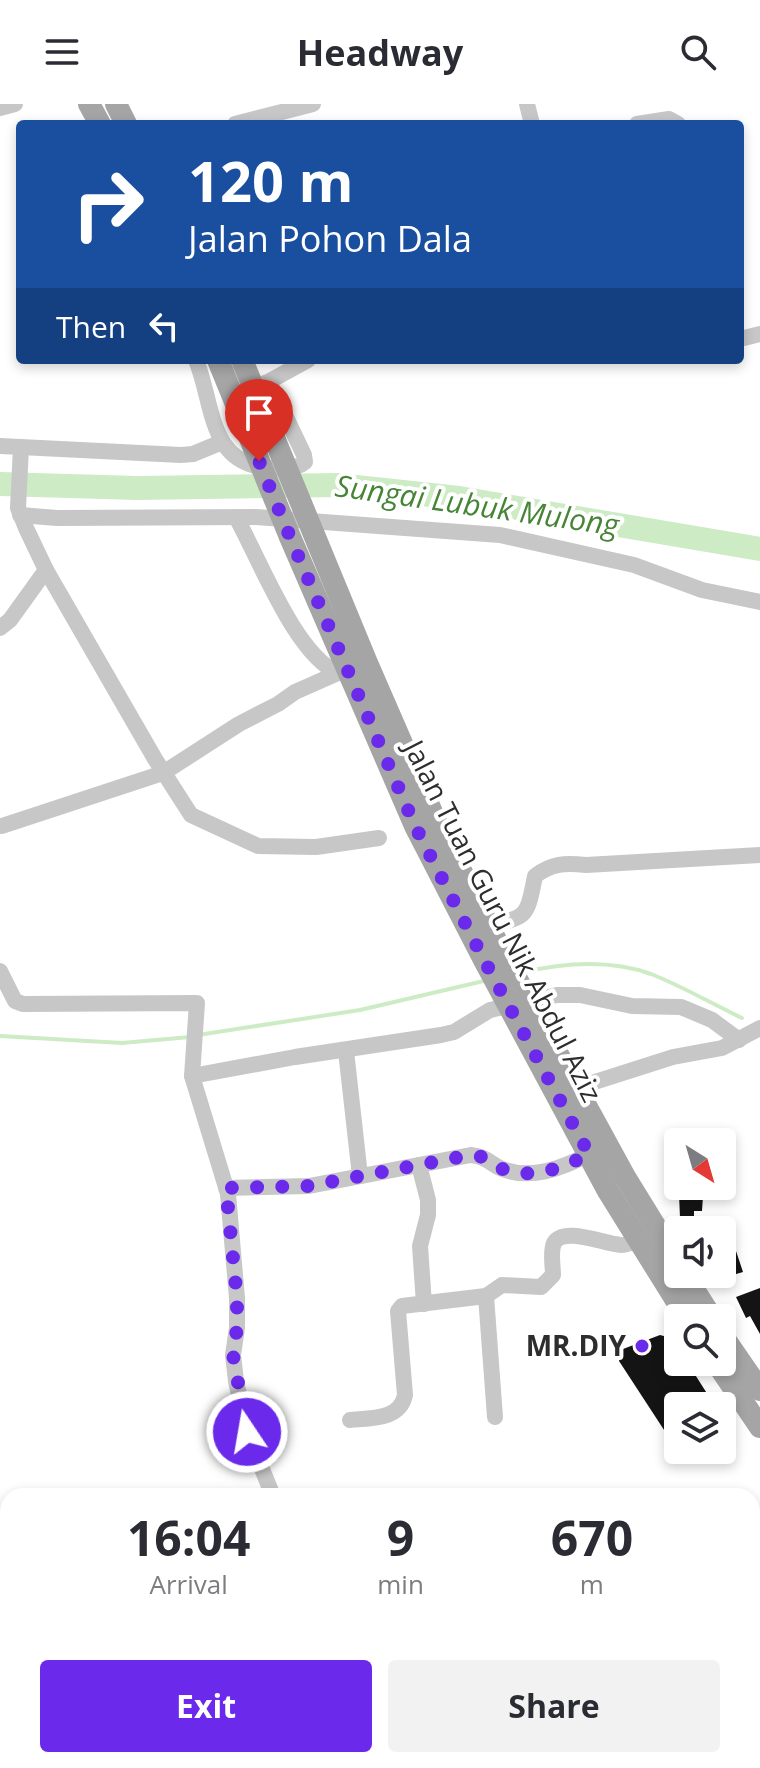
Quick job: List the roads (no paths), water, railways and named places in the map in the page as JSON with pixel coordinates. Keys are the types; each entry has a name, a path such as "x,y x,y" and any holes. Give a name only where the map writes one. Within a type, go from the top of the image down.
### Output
{"main road":[{"name":"Jalan Tuan Guru Nik Abdul Aziz","path":"220,364 342,671 415,826 527,1018 589,1154 678,1304"},
{"name":"Jalan Tuan Guru Nik Abdul Aziz","path":"245,364 260,386 314,535 434,817 487,924 492,955"},
{"name":"Jalan Tuan Guru Nik Abdul Aziz","path":"527,1018 576,1088 664,1240"},
{"path":"736,1368 760,1390"},
{"path":"733,1376 760,1427"}],"street":[{"path":"0,108 15,104"},
{"path":"255,120 313,104"},
{"path":"198,364 222,442 230,454 256,466 291,467 301,466 305,462 304,455 284,413 260,386 301,364"},
{"path":"0,446 21,454 181,455 193,454 222,442"},
{"path":"21,454 19,512 46,570 163,773 191,815 258,846 316,847 379,838"},
{"path":"19,512 57,518 236,517 500,535 634,565 702,590 760,602"},
{"path":"236,517 298,635 325,667 342,671"},
{"path":"0,628 10,620 46,570"},
{"path":"2,826 163,773 249,718 295,692 342,671"},
{"path":"487,924 513,921 525,913 530,905 535,876 547,867 760,855"},
{"path":"0,971 18,1003 197,1003 192,1076 226,1188 237,1298 233,1355 236,1381 247,1432 270,1488"},
{"path":"192,1076 454,1032 490,1010 557,995 580,995 632,1006 681,1007 712,1020 739,1040"},
{"path":"576,1088 673,1057 722,1048 760,1028"},
{"path":"346,1051 360,1176"},
{"path":"226,1188 283,1188 482,1155 505,1169 547,1171 564,1167 589,1154"},
{"path":"419,1165 428,1200 428,1215 420,1246 424,1304"},
{"path":"350,1420 380,1418 399,1409 404,1402 398,1311 406,1304 486,1296 502,1285 534,1288 546,1284 553,1275 552,1248 563,1236 621,1245 639,1240"},
{"path":"486,1296 495,1417"}],"waterway":[{"name":"Sungai Lubuk Mulong","path":"0,484 137,488 337,485 459,498 760,549"},
{"path":"520,973 586,964 635,969 674,984 742,1018"},
{"path":"198,1035 360,1010 488,980"},
{"path":"0,1036 122,1043 190,1037"}],"place":[{"name":"MR.DIY","path":"642,1346"}]}
